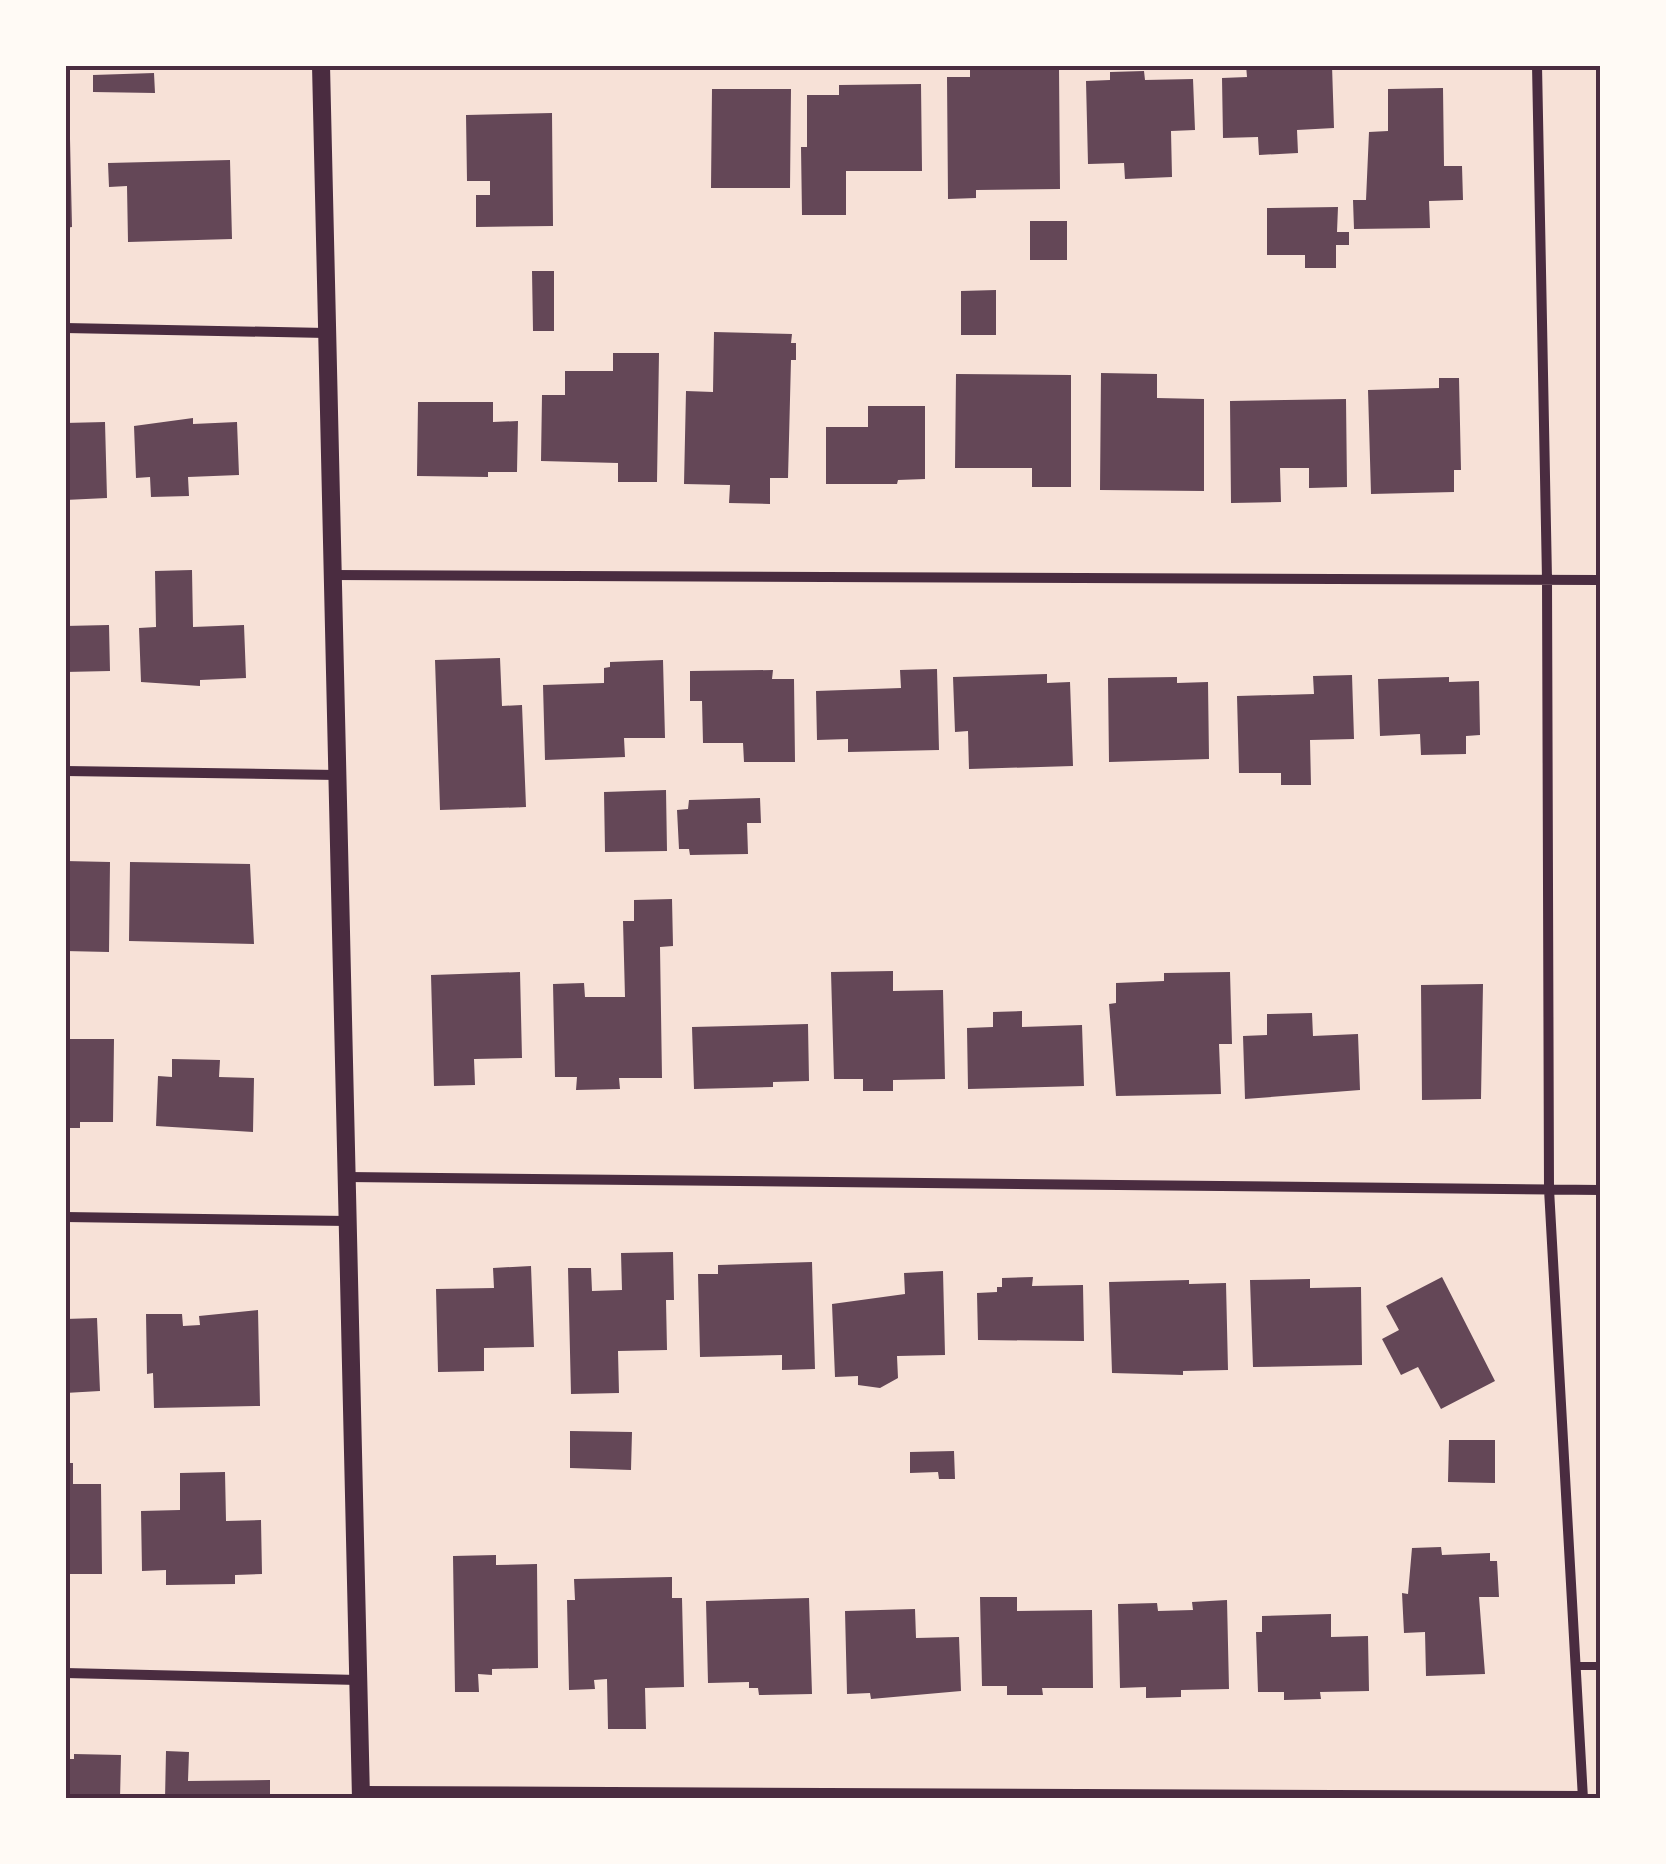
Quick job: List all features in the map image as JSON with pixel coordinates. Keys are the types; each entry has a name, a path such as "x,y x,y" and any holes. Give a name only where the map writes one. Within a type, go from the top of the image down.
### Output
{"street":[{"path":"321,65 361,1795 1583,1798 1549,1189 1547,579 1537,65"},
{"path":"65,328 326,333"},
{"path":"332,576 1601,580"},
{"path":"65,770 336,775"},
{"path":"346,1177 1601,1190"},
{"path":"65,1217 348,1221"},
{"path":"65,1674 358,1680"}],"lane":[{"path":"1576,1666 1601,1666"}],"building":[{"path":"1246,65 1332,65 1334,128 1297,130 1298,153 1259,155 1258,137 1223,138 1222,78 1247,77"},
{"path":"1059,68 1060,189 976,190 976,198 948,199 947,77 970,77 970,69"},
{"path":"1144,71 1145,80 1193,79 1195,130 1171,131 1172,177 1125,179 1124,163 1088,164 1086,81 1110,80 1110,72"},
{"path":"154,73 155,93 93,92 93,75"},
{"path":"921,84 922,171 846,171 846,215 802,215 801,147 807,147 807,95 839,95 839,85"},
{"path":"1443,88 1444,166 1462,166 1463,200 1429,201 1430,228 1354,229 1353,200 1366,200 1369,132 1388,131 1388,89"},
{"path":"712,89 791,89 790,188 711,188"},
{"path":"552,113 553,226 476,227 476,195 490,195 490,181 467,181 466,115"},
{"path":"65,139 70,139 72,227 65,228"},
{"path":"230,160 232,239 128,242 127,186 109,187 108,163"},
{"path":"1338,207 1337,232 1349,232 1349,245 1336,245 1336,268 1305,268 1305,255 1267,255 1267,208"},
{"path":"1030,221 1067,221 1067,260 1030,260"},
{"path":"532,271 554,271 554,331 533,331"},
{"path":"996,290 996,335 961,335 961,291"},
{"path":"714,332 792,334 791,343 796,343 796,360 791,360 788,478 770,478 770,504 729,503 730,485 684,484 686,391 713,392"},
{"path":"613,353 659,353 657,482 618,482 618,463 541,461 542,395 565,395 565,371 613,371"},
{"path":"1101,373 1157,374 1157,398 1204,399 1204,491 1100,490"},
{"path":"956,374 1071,375 1071,487 1032,487 1032,468 955,468"},
{"path":"1439,378 1459,378 1461,470 1454,470 1454,492 1371,494 1368,390 1439,388"},
{"path":"1346,399 1347,487 1309,488 1309,468 1280,468 1281,502 1231,503 1230,401"},
{"path":"418,402 493,402 493,422 518,421 517,472 488,472 488,477 417,476"},
{"path":"868,406 925,406 925,479 898,480 897,484 826,484 826,427 868,427"},
{"path":"193,418 193,424 237,422 239,475 188,477 189,496 151,497 150,477 136,478 134,426"},
{"path":"105,422 107,498 65,500 65,423"},
{"path":"192,570 193,627 244,625 246,678 200,680 200,686 141,682 139,628 156,627 155,571"},
{"path":"109,625 110,671 65,672 65,626"},
{"path":"500,658 502,706 522,705 526,807 440,810 435,660"},
{"path":"663,660 665,738 624,738 625,757 545,760 543,685 604,683 604,668 610,667 610,662"},
{"path":"937,669 939,750 848,752 848,739 817,740 816,691 901,688 900,670"},
{"path":"773,670 772,679 794,679 795,762 744,762 743,743 703,743 702,701 690,701 690,671"},
{"path":"1047,674 1047,683 1070,682 1073,766 969,769 968,731 955,732 953,677"},
{"path":"1352,675 1354,739 1310,740 1311,785 1281,785 1281,773 1239,773 1237,696 1314,694 1313,676"},
{"path":"1177,677 1177,683 1208,682 1209,759 1109,762 1108,678"},
{"path":"1449,677 1449,682 1479,681 1480,735 1466,736 1466,754 1421,755 1420,734 1380,736 1378,679"},
{"path":"666,790 667,851 605,852 604,792"},
{"path":"760,798 761,823 747,823 748,854 690,855 689,849 679,849 677,810 688,809 689,800"},
{"path":"65,861 110,862 109,952 65,951"},
{"path":"130,862 250,864 254,944 129,941"},
{"path":"672,899 673,946 660,947 662,1078 619,1078 620,1089 576,1090 577,1077 555,1077 553,984 584,983 585,997 625,997 623,921 634,921 634,900"},
{"path":"893,971 893,991 943,990 945,1079 893,1080 893,1091 863,1091 863,1079 834,1079 831,972"},
{"path":"520,972 522,1058 474,1059 475,1085 434,1086 431,975"},
{"path":"1230,972 1232,1044 1219,1044 1221,1094 1116,1096 1109,1004 1116,1003 1116,983 1164,981 1164,973"},
{"path":"1483,984 1481,1099 1422,1100 1421,985"},
{"path":"1022,1011 1022,1027 1082,1025 1084,1086 968,1089 967,1028 993,1027 993,1012"},
{"path":"1312,1013 1313,1036 1358,1034 1360,1090 1245,1099 1243,1036 1267,1035 1267,1014"},
{"path":"808,1024 809,1081 773,1082 773,1087 694,1089 692,1027"},
{"path":"65,1039 114,1039 113,1122 80,1122 80,1128 65,1128"},
{"path":"172,1059 220,1060 219,1077 254,1078 253,1132 156,1126 158,1076 172,1077"},
{"path":"673,1252 674,1300 666,1300 667,1350 618,1351 619,1393 571,1394 568,1268 591,1268 592,1291 622,1290 621,1253"},
{"path":"812,1262 815,1369 782,1370 782,1355 700,1357 698,1274 718,1274 718,1265"},
{"path":"531,1266 534,1347 484,1348 484,1371 438,1372 436,1289 494,1288 493,1268"},
{"path":"943,1271 945,1355 897,1356 898,1378 880,1388 858,1385 858,1376 835,1377 832,1304 905,1294 904,1273"},
{"path":"1033,1277 1032,1286 1083,1285 1084,1341 978,1340 977,1293 997,1292 997,1287 1002,1287 1002,1278"},
{"path":"1442,1277 1495,1381 1441,1409 1418,1367 1401,1375 1382,1339 1399,1330 1386,1306"},
{"path":"1310,1279 1310,1288 1361,1287 1362,1365 1253,1367 1250,1280"},
{"path":"1189,1280 1189,1284 1226,1283 1228,1370 1183,1371 1183,1375 1112,1373 1109,1282"},
{"path":"258,1310 260,1406 154,1408 153,1373 147,1374 146,1314 182,1314 183,1326 200,1325 199,1316"},
{"path":"97,1318 100,1391 65,1393 65,1319"},
{"path":"570,1431 632,1432 631,1470 570,1468"},
{"path":"1449,1440 1495,1440 1495,1483 1448,1482"},
{"path":"954,1451 955,1479 939,1479 938,1472 910,1473 910,1452"},
{"path":"65,1463 73,1463 73,1484 101,1484 102,1574 70,1574 65,1570"},
{"path":"225,1472 226,1521 261,1520 262,1574 235,1575 235,1584 166,1585 166,1570 142,1571 141,1511 180,1510 180,1473"},
{"path":"1441,1547 1442,1555 1490,1553 1490,1561 1497,1561 1499,1597 1479,1597 1485,1674 1426,1676 1425,1632 1404,1633 1402,1593 1408,1594 1412,1548"},
{"path":"496,1555 496,1565 537,1564 538,1668 492,1669 492,1675 478,1674 479,1692 455,1692 453,1556"},
{"path":"672,1577 672,1598 682,1598 684,1687 645,1688 646,1729 608,1729 607,1679 594,1680 595,1689 569,1690 567,1600 575,1600 574,1579"},
{"path":"980,1597 1017,1597 1017,1611 1092,1610 1093,1688 1042,1688 1043,1695 1007,1695 1007,1686 982,1686"},
{"path":"809,1598 812,1694 759,1695 758,1688 749,1688 749,1682 708,1683 706,1601"},
{"path":"1227,1600 1229,1689 1181,1690 1181,1697 1146,1698 1146,1687 1120,1688 1118,1604 1157,1603 1158,1611 1193,1610 1192,1602"},
{"path":"915,1609 916,1638 959,1637 961,1691 871,1699 870,1693 847,1694 845,1611"},
{"path":"1331,1614 1331,1637 1368,1636 1369,1691 1320,1692 1321,1699 1284,1700 1284,1692 1258,1692 1256,1632 1262,1632 1262,1616"},
{"path":"166,1751 189,1752 188,1781 270,1780 270,1799 165,1799"},
{"path":"74,1754 121,1755 120,1799 65,1799 65,1759 74,1759"}]}
